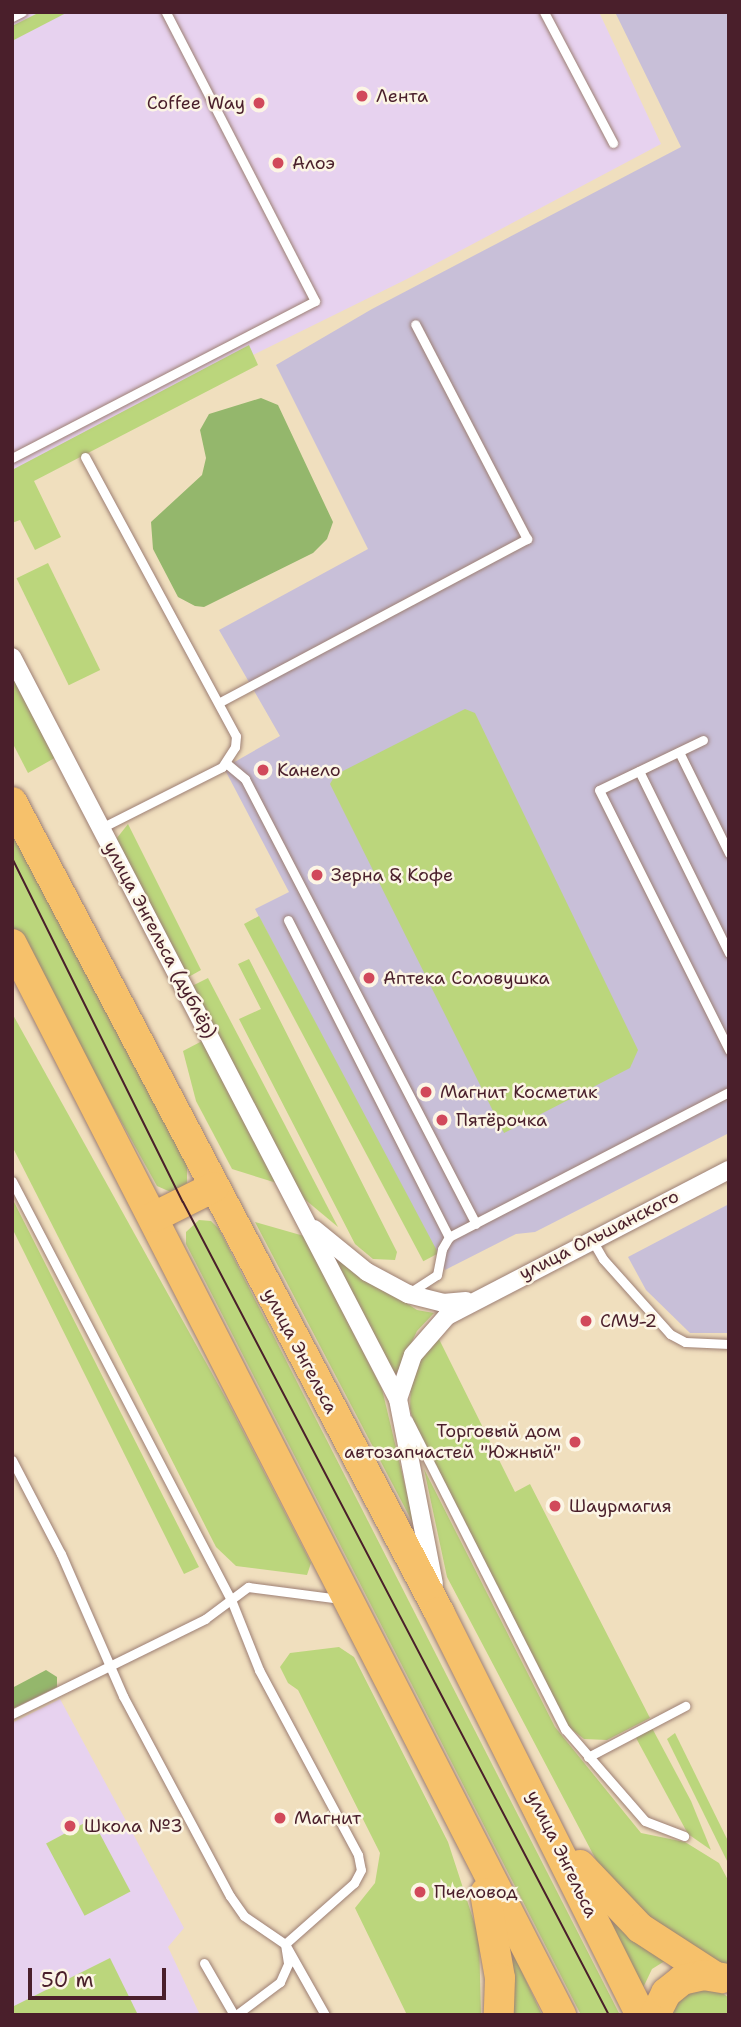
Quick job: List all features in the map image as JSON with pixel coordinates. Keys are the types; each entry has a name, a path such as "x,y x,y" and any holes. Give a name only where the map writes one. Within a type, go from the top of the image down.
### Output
{"main road":[{"name":"улица Энгельса","path":"12,802 439,1612 542,1812 641,2015"},
{"path":"12,944 154,1217 476,1855 561,2015"},
{"path":"154,1217 214,1187"},
{"path":"542,1812 619,1910 721,1979"},
{"path":"476,1855 492,1920 500,1979 499,2015"},
{"path":"655,2015 673,1986 692,1977 721,1979"}],"street":[{"name":"улица Энгельса (дублёр)","path":"12,657 398,1399 439,1612"},
{"name":"улица Ольшанского","path":"470,1301 729,1170"},
{"path":"307,1223 367,1272 408,1294 443,1303 470,1301"},
{"path":"398,1399 421,1342 470,1301"}],"lane":[{"path":"12,17 22,12"},
{"path":"14,453 315,300 166,12"},
{"path":"544,12 612,143"},
{"path":"220,702 527,539 415,324"},
{"path":"85,457 220,702 236,736 226,763 102,828"},
{"path":"703,740 599,790 729,1050"},
{"path":"679,752 729,853"},
{"path":"226,763 245,779 476,1224"},
{"path":"639,771 729,953"},
{"path":"288,920 449,1237"},
{"path":"408,1294 437,1275 442,1247 449,1237 729,1092"},
{"path":"12,1181 232,1602 259,1670 360,1863 354,1883 285,1944"},
{"path":"592,1239 603,1259 670,1334 685,1342 729,1344"},
{"path":"398,1399 555,1711 588,1757 645,1821 684,1836"},
{"path":"12,1460 61,1554 110,1668 230,1896 244,1916 285,1944 325,2015"},
{"path":"12,1714 110,1668 232,1602 256,1585 349,1601"},
{"path":"588,1757 685,1706"},
{"path":"204,1963 235,2015 280,1982 288,1964 285,1944"}],"shaded area":[{"path":"12,12 599,12 661,144 407,279 176,393 181,404 12,492"},
{"path":"615,12 729,12 729,1133 535,1232 516,1234 445,1270 255,909 289,892 224,768 280,736 219,630 368,549 276,365 372,309 681,147"},
{"path":"729,1204 729,1333 690,1333 646,1290 628,1257"},
{"name":"Школа №3","path":"60,1699 184,1928 168,1947 200,2015 12,2015 12,1723"}],"green space":[{"path":"40,12 68,12 12,41 12,26"},
{"path":"249,345 258,365 34,481 61,537 35,550 20,520 12,523 12,470"},
{"path":"261,398 278,405 333,522 327,539 313,553 204,607 195,606 178,597 153,549 151,522 202,475 206,458 200,430 209,414"},
{"path":"48,563 100,670 69,685 17,578"},
{"path":"12,666 60,755 28,773 12,742"},
{"path":"465,709 475,713 638,1050 630,1068 504,1133 330,784 335,775"},
{"path":"12,817 187,1166 187,1183 173,1193 157,1186 12,925"},
{"path":"128,824 201,970 185,979 113,843"},
{"path":"259,916 438,1253 423,1261 244,924"},
{"path":"249,959 397,1252 395,1260 373,1259 355,1244 239,1019 261,1009 238,964"},
{"path":"208,978 338,1227 296,1192 190,987"},
{"path":"12,1013 229,1404 311,1563 307,1575 236,1566 216,1547 12,1146"},
{"path":"206,1039 280,1184 232,1169 196,1101 183,1051"},
{"path":"12,1198 199,1567 184,1574 12,1228"},
{"path":"199,1220 211,1221 219,1229 620,2015 581,2015 186,1244 186,1232"},
{"path":"255,1222 304,1236 382,1389 415,1527"},
{"path":"331,1254 417,1310 434,1313 417,1331 395,1377"},
{"path":"435,1331 515,1492 530,1484 650,1718 607,1740 584,1739 566,1725 416,1431 410,1409 411,1375"},
{"path":"424,1469 555,1727 641,1833 685,1842 719,1863 729,1882 729,1967 639,1918 604,1875 447,1577"},
{"path":"339,1647 354,1657 448,1842 479,1937 481,2015 407,2015 355,1908 375,1883 380,1853 298,1690 288,1683 280,1667 290,1653"},
{"path":"46,1670 57,1677 57,1687 12,1709 12,1688"},
{"path":"652,1728 691,1801 711,1850 688,1834 635,1736"},
{"path":"675,1733 729,1843 729,1865 667,1739"},
{"path":"92,1819 130,1891 85,1916 46,1843"},
{"path":"598,1904 668,1959 652,1969 642,1990"},
{"path":"508,1942 542,2015 513,2015"},
{"path":"110,1958 138,2015 12,2015 12,2007"},
{"path":"698,1986 720,1991 729,1998 729,2015 671,2015 678,1998"}],"tram line":[{"path":"12,858 183,1202 609,2015"}],"place":[{"name":"Лента","path":"362,96"},
{"name":"Coffee Way","path":"259,103"},
{"name":"Алоэ","path":"278,163"},
{"name":"Канело","path":"263,770"},
{"name":"Зерна & Кофе","path":"317,875"},
{"name":"Аптека Соловушка","path":"369,978"},
{"name":"Магнит Косметик","path":"426,1092"},
{"name":"Пятёрочка","path":"442,1120"},
{"name":"СМУ-2","path":"586,1321"},
{"name":"Торговый дом автозапчастей \"Южный\"","path":"575,1442"},
{"name":"Шаурмагия","path":"555,1506"},
{"name":"Магнит","path":"280,1818"},
{"name":"Школа №3","path":"70,1826"},
{"name":"Пчеловод","path":"420,1892"}]}
